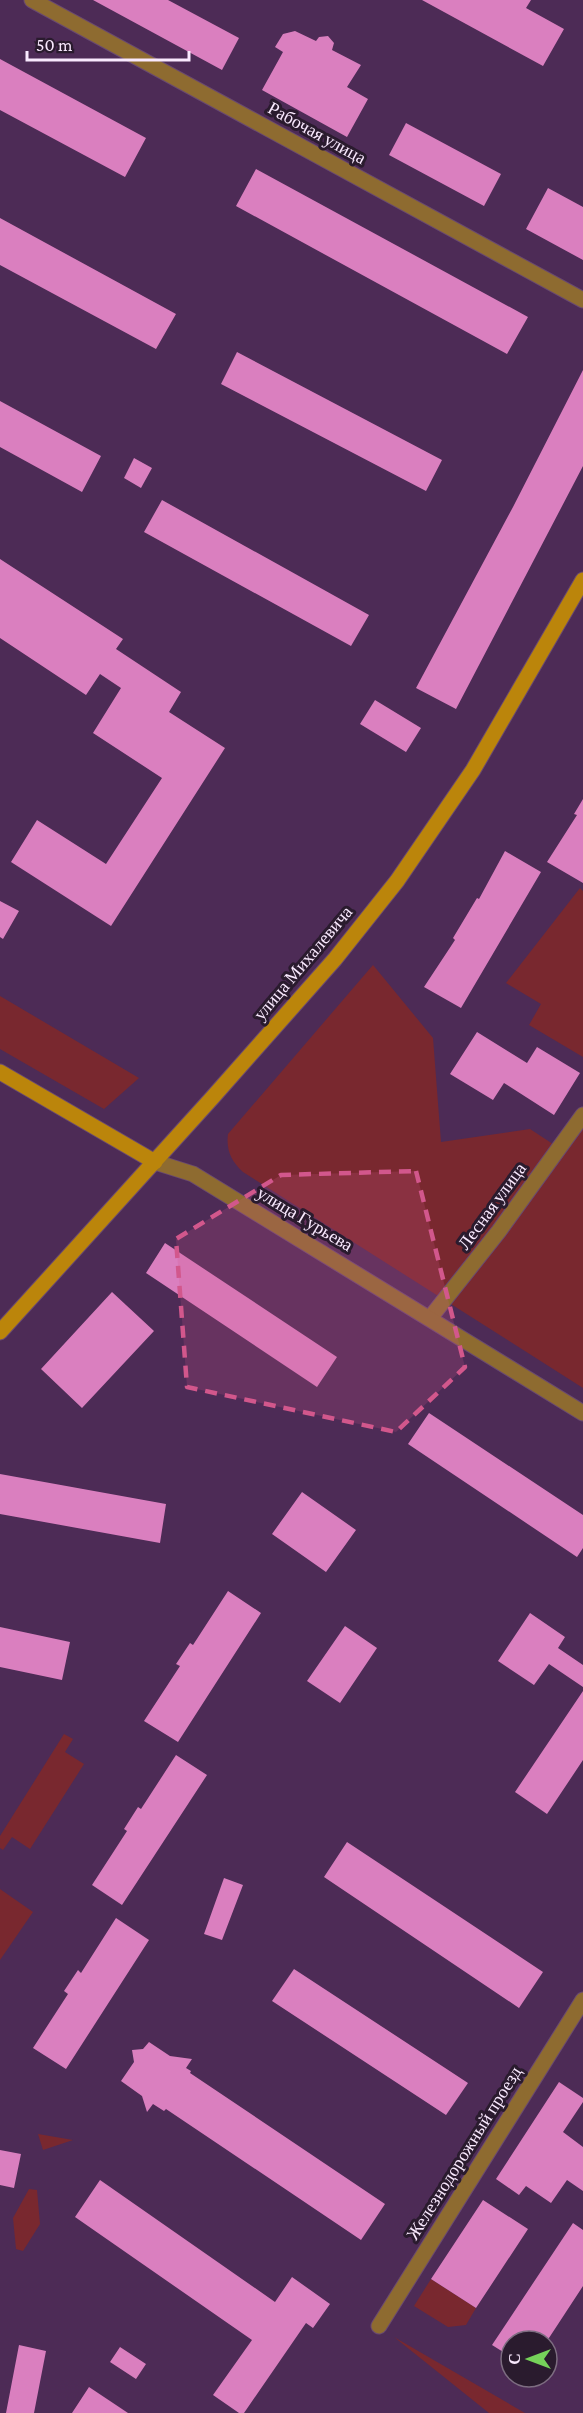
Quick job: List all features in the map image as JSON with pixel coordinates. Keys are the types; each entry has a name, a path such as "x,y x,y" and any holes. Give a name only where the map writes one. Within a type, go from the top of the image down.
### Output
{"main road":[{"name":"улица Михалевича","path":"0,1332 335,959 397,881 473,770 583,580"},
{"name":"улица Гурьева","path":"0,1072 155,1162"}],"street":[{"name":"Рабочая улица","path":"32,0 583,300"},
{"name":"Лесная улица","path":"430,1318 499,1231 583,1115"},
{"name":"улица Гурьева","path":"155,1162 193,1174 583,1413"},
{"name":"Железнодорожный проезд","path":"378,2326 583,2000"}],"highlighted area":[{"path":"416,1171 465,1367 396,1432 187,1387 176,1239 281,1175"}],"shaded area":[{"path":"580,888 583,891 583,1057 529,1025 541,1004 506,983"},
{"path":"373,965 433,1038 441,1142 530,1129 559,1148 583,1116 583,1388 243,1172 232,1159 228,1134"},
{"path":"0,996 139,1078 104,1109 0,1049"},
{"path":"64,1734 73,1739 65,1752 84,1764 30,1849 12,1837 3,1850 0,1848 0,1836"},
{"path":"0,1889 33,1912 0,1960"},
{"path":"38,2134 73,2140 43,2150"},
{"path":"29,2189 37,2190 40,2224 23,2251 16,2249 13,2218"},
{"path":"431,2279 476,2308 466,2325 448,2327 414,2306"},
{"path":"394,2337 525,2413 489,2413"}],"building":[{"path":"93,0 168,0 239,38 222,70"},
{"path":"422,0 531,0 526,8 564,29 543,66"},
{"path":"295,31 316,41 319,37 328,36 334,43 332,50 361,65 347,87 368,99 347,137 262,90 283,52 275,47 283,34"},
{"path":"0,59 146,138 125,177 0,110"},
{"path":"406,123 501,174 484,206 389,155"},
{"path":"256,169 528,317 507,354 236,206"},
{"path":"548,188 583,207 583,260 526,229"},
{"path":"0,218 176,314 156,349 0,265"},
{"path":"237,352 442,460 426,491 221,384"},
{"path":"583,370 583,466 456,709 416,688"},
{"path":"0,401 101,456 82,492 0,447"},
{"path":"134,458 152,468 141,488 124,478"},
{"path":"162,500 369,615 351,646 144,532"},
{"path":"0,559 123,639 116,649 181,692 169,712 225,748 111,926 11,862 37,820 106,864 162,778 93,733 121,688 100,674 86,695 0,638"},
{"path":"375,700 421,728 406,752 360,724"},
{"path":"583,799 583,883 547,862 577,815 574,814"},
{"path":"505,851 541,872 461,1008 424,987 455,940 453,938 477,898 479,899"},
{"path":"0,901 19,911 3,939 0,937"},
{"path":"477,1032 527,1063 537,1047 580,1073 554,1115 504,1083 493,1100 450,1074"},
{"path":"165,1243 337,1357 317,1387 146,1273"},
{"path":"112,1292 154,1331 82,1408 41,1369"},
{"path":"429,1413 583,1515 583,1548 577,1557 408,1444"},
{"path":"0,1474 166,1504 160,1543 0,1514"},
{"path":"302,1492 356,1530 326,1572 272,1534"},
{"path":"228,1591 261,1613 178,1742 144,1721 180,1666 176,1664 190,1643 193,1645"},
{"path":"530,1613 565,1637 558,1648 583,1665 583,1687 549,1664 534,1685 498,1661"},
{"path":"345,1626 377,1648 340,1703 307,1681"},
{"path":"0,1627 70,1642 62,1680 0,1667"},
{"path":"583,1691 583,1760 547,1814 515,1792"},
{"path":"176,1755 207,1775 122,1905 92,1885 127,1831 124,1829 138,1807 141,1809"},
{"path":"347,1842 543,1972 519,2008 324,1877"},
{"path":"224,1878 243,1885 222,1940 204,1934"},
{"path":"116,1918 149,1940 66,2069 33,2048 68,1994 64,1991 78,1970 81,1973"},
{"path":"294,1969 468,2083 446,2115 272,2001"},
{"path":"149,2042 170,2056 192,2059 186,2068 191,2071 190,2073 385,2204 361,2240 166,2109 164,2111 153,2104 147,2112 142,2096 121,2081 134,2062 132,2050 143,2049"},
{"path":"559,2082 583,2098 583,2102 563,2132 583,2147 583,2191 567,2180 551,2203 526,2186 519,2195 496,2179"},
{"path":"0,2150 21,2154 14,2188 0,2185"},
{"path":"100,2180 275,2302 292,2277 330,2304 313,2328 306,2323 244,2413 239,2413 213,2395 252,2340 75,2217"},
{"path":"483,2200 528,2229 476,2308 431,2279"},
{"path":"573,2223 583,2230 583,2286 555,2329 503,2329"},
{"path":"499,2334 499,2349 492,2345"},
{"path":"19,2345 46,2351 34,2413 6,2413"},
{"path":"120,2347 146,2364 136,2379 110,2362"},
{"path":"89,2387 128,2413 72,2413"}]}
